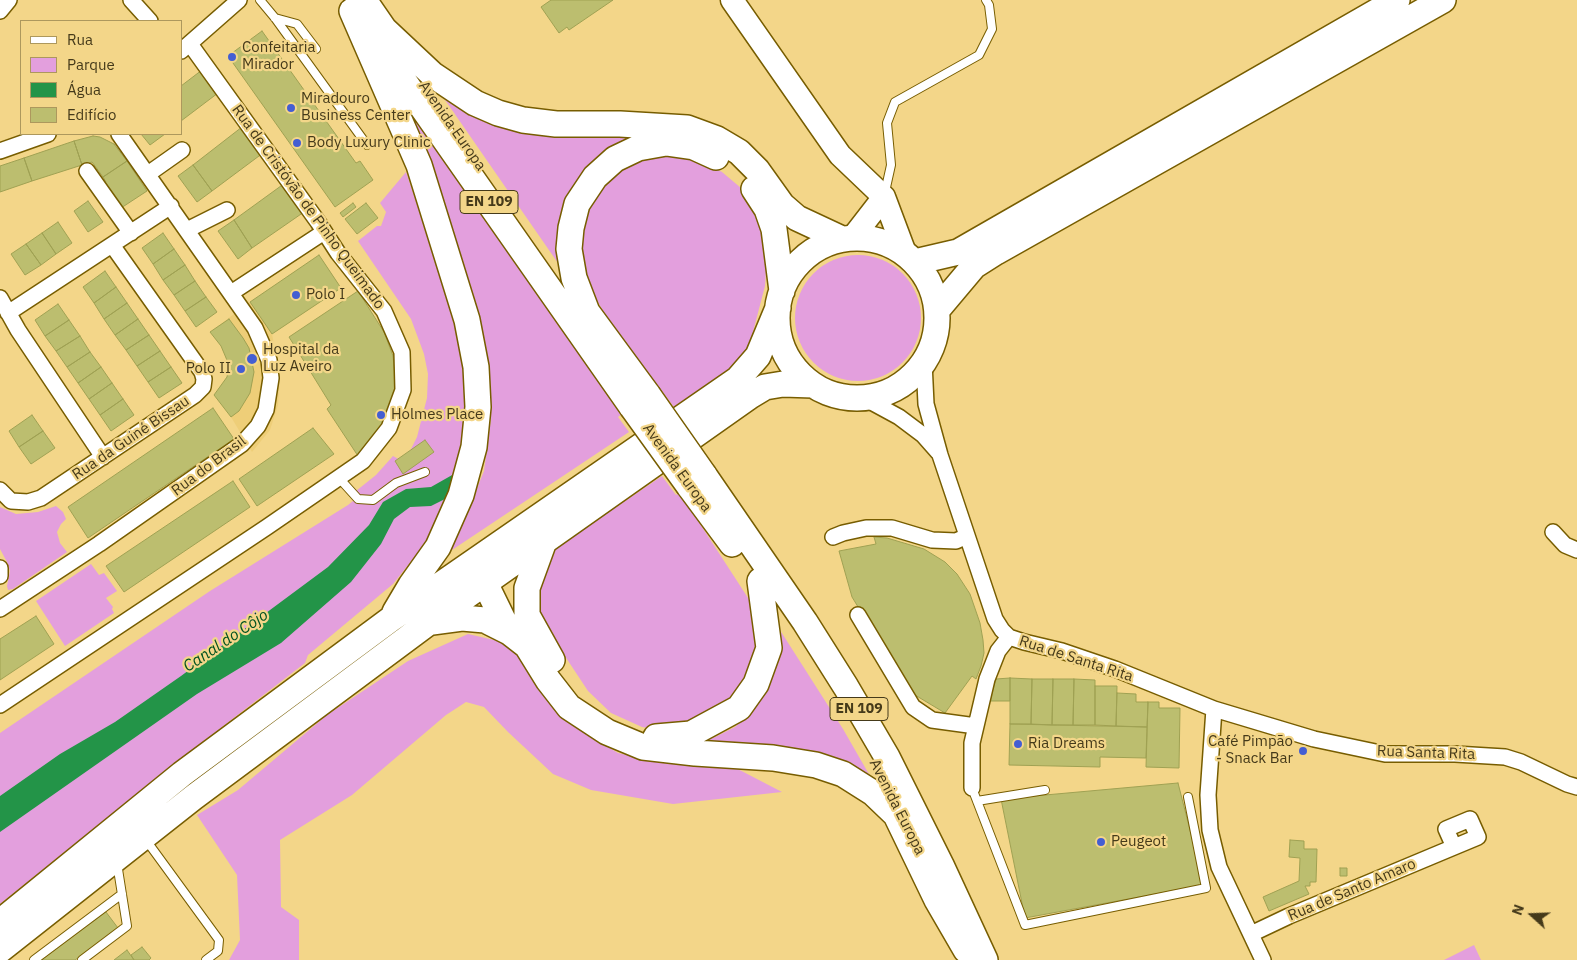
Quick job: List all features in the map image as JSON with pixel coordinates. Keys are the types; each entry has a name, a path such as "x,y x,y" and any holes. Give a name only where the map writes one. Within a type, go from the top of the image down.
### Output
{"main road":[{"path":"910,258 958,252 1397,0"},
{"path":"937,310 974,266 996,252 1443,0"},
{"path":"353,4 419,165 467,320 476,367 478,407 474,447 461,495 438,547 411,585 391,619"},
{"name":"Avenida Europa","path":"353,4 385,30 558,281 587,312 640,401"},
{"name":"Avenida Europa","path":"353,4 395,69 640,401 696,481 760,581 796,630 876,764 974,956"},
{"path":"385,30 433,75 475,103 498,113 523,120 556,124 620,124 687,128 717,139 739,152 757,170 782,205 797,218 848,238 869,239 888,244 910,258 926,276 933,293 937,310 937,328 932,346 924,362 913,376 899,387 882,395 846,398 829,394 813,386 799,374 788,360 781,344 777,326 780,299 774,228 768,209 742,176 722,159 694,147 666,143 638,148 615,159 595,177 577,204 571,228 569,249 574,278 587,312"},
{"path":"0,922 182,774 391,619 738,379 758,356 790,274 801,260 816,249 848,238"},
{"path":"0,950 194,797 428,623 764,387 783,384 813,386"},
{"name":"Avenida Europa","path":"696,481 805,622 887,757 941,865 974,956"},
{"path":"509,632 485,583 488,566 513,534"},
{"path":"543,544 527,588 527,615 554,664 585,702 617,727 650,738 691,734 739,708 756,684 769,648 760,581"},
{"path":"428,623 462,618 485,620 509,632 526,646 548,680 570,707 607,732 643,747 774,758 816,765 843,774 873,793 896,815 937,900 974,956"}],"street":[{"path":"0,11 9,0"},
{"path":"131,0 149,20"},
{"path":"185,47 239,0"},
{"path":"732,0 840,155 884,197 910,258"},
{"name":"Rua de Cristóvão de Pinho Queimado","path":"0,705 363,461 388,428 403,390 402,352 384,311 338,253 240,113 185,47"},
{"path":"0,151 45,135"},
{"name":"Rua do Brasil","path":"0,609 99,544 222,459 242,444 258,426 266,410 271,378 269,360 255,328 120,135"},
{"path":"148,174 182,150"},
{"path":"87,171 131,233"},
{"path":"848,238 884,197"},
{"path":"8,313 171,206"},
{"path":"187,230 227,210"},
{"path":"231,294 324,232"},
{"name":"Rua da Guiné Bissau","path":"5,496 28,502 41,498 195,395 203,387 204,379 202,372 112,245"},
{"path":"0,298 18,330 103,457"},
{"name":"Rua de Santa Rita","path":"924,362 926,404 940,455 995,619 1002,630 1009,636 1024,642 1062,651 1115,669 1214,708"},
{"name":"Rua de Santa Rita","path":"864,398 899,417 923,435 940,455"},
{"path":"834,537 843,532 874,528 892,528 932,540 956,541 967,536"},
{"path":"1553,532 1565,545 1577,550"},
{"path":"0,568 0,576"},
{"path":"858,615 913,707 932,720 976,726"},
{"path":"974,795 972,742 987,679 998,651 1009,636"},
{"path":"1214,708 1208,795 1210,830 1218,867 1263,960"},
{"name":"Rua Santa Rita","path":"1214,708 1314,739 1385,754 1455,754 1505,757 1521,762 1577,787"},
{"name":"Rua de Santo Amaro","path":"1251,934 1454,847"}],"lane":[{"path":"260,0 367,145"},
{"path":"884,197 891,164 887,122 895,102 979,55 992,29 989,5 986,0"},
{"path":"275,18 297,24 316,49"},
{"path":"340,478 358,499 373,500 396,483 425,472"},
{"path":"1045,790 974,795 1025,925 1206,888 1188,797"},
{"path":"144,837 219,940 218,951 206,960"},
{"path":"82,960 127,926 116,859"},
{"path":"34,960 122,894"}],"shaded area":[{"name":"Hospital da Luz Aveiro","path":"319,255 341,288 272,334 280,375 278,405 270,430 252,452 231,417 214,395 227,377 229,365 221,346 210,332"}],"green space":[{"path":"398,91 566,328 622,414 618,417 629,432 452,550 448,548 467,513 484,471 491,419 489,368 470,301"},
{"path":"443,97 494,120 660,133 601,159 560,266"},
{"path":"659,153 689,156 722,172 741,188 758,216 767,255 765,286 749,347 734,367 676,410 659,387 655,389 622,342 588,286 579,244 589,206 608,174 633,160"},
{"path":"406,172 445,286 466,356 469,417 450,504 425,544 393,584 308,655 305,663 178,761 0,904 0,733 210,591 348,505 358,497 356,491 376,475 393,456 402,461 408,455 417,437 427,398 428,374 424,354 411,319 358,241 377,226 381,226 386,212 380,203"},
{"path":"858,255 882,260 902,274 916,294 921,318 916,342 902,362 882,376 858,381 834,376 814,362 800,342 795,318 800,294 814,274 834,260"},
{"path":"662,476 676,495 680,493 750,601 757,644 747,674 735,695 714,713 667,731 642,727 611,713 588,691 549,632 536,602 541,574 553,550"},
{"path":"56,506 63,512 66,519 57,532 60,543 67,552 13,589 8,590 10,571 0,549 0,507 16,514 38,512"},
{"path":"91,564 99,575 104,573 117,591 106,598 113,607 114,613 65,646 36,601"},
{"path":"778,627 843,729 874,783 687,746 715,737 735,727 749,713"},
{"path":"468,634 503,642 521,658 575,727 618,753 658,762 730,765 782,792 673,804 591,790 553,774 484,707 466,702 446,715 352,795 280,840 281,907 299,920 299,960 229,960 240,940 237,875 197,815 238,790 327,715 408,661"},
{"path":"1474,945 1481,960 1444,960"}],"water":[{"path":"461,470 453,495 431,506 410,507 394,519 381,544 351,582 281,643 197,694 0,832 0,796 60,754 115,722 181,676 328,567 369,525 383,502 406,489 431,487"}],"building":[{"path":"551,0 613,0 569,30 567,27 559,33 541,7"},
{"name":"Miradouro Business Center","path":"262,31 356,163 360,161 373,180 335,207 228,56"},
{"path":"202,70 218,93 182,120 182,85"},
{"path":"242,127 263,153 212,191 193,165"},
{"path":"142,135 164,135 150,145"},
{"path":"93,136 100,137 114,144 127,161 103,177 92,162 82,165 74,141"},
{"path":"74,141 82,165 32,181 24,158"},
{"path":"24,158 32,181 0,192 0,166"},
{"path":"127,161 147,191 121,208 104,184 106,182 103,177"},
{"path":"193,165 212,191 197,202 178,176"},
{"path":"285,183 304,212 252,248 234,220"},
{"path":"88,201 103,222 88,232 74,211"},
{"path":"353,203 356,207 343,217 340,213"},
{"path":"366,203 378,218 357,234 345,219"},
{"path":"234,220 252,248 238,259 218,231"},
{"path":"58,222 72,243 56,254 42,233"},
{"path":"42,233 56,254 41,265 26,244"},
{"path":"163,233 174,249 153,264 142,248"},
{"path":"26,244 41,265 25,275 11,254"},
{"path":"174,249 185,265 163,280 153,264"},
{"name":"Polo I","path":"319,255 341,288 272,334 250,302"},
{"path":"185,265 195,281 174,295 163,280"},
{"path":"105,271 116,287 94,303 83,287"},
{"path":"195,281 206,297 185,311 174,295"},
{"path":"116,287 127,303 104,319 94,303"},
{"path":"358,291 384,332 393,356 395,394 388,415 358,456 327,409 331,405 289,337"},
{"path":"206,297 217,312 196,327 185,311"},
{"path":"127,303 138,319 115,335 104,319"},
{"path":"58,304 69,320 45,336 35,320"},
{"path":"138,319 149,335 126,350 115,335"},
{"name":"Polo II","path":"229,319 249,348 254,372 250,393 239,411 231,417 214,395 227,377 229,365 221,346 210,332"},
{"path":"69,320 80,336 56,351 45,336"},
{"path":"149,335 160,351 137,366 126,350"},
{"path":"80,336 90,352 67,367 56,351"},
{"path":"160,351 171,367 148,382 137,366"},
{"path":"90,352 101,367 78,383 67,367"},
{"path":"101,367 112,383 89,399 78,383"},
{"path":"171,367 182,383 159,398 148,382"},
{"path":"112,383 123,399 100,415 89,399"},
{"path":"123,399 134,415 111,431 100,415"},
{"path":"213,408 234,439 88,538 68,507"},
{"path":"32,415 43,431 19,447 9,431"},
{"path":"313,428 334,454 257,506 239,479"},
{"path":"43,431 55,448 31,464 19,447"},
{"path":"425,440 434,452 403,474 395,461"},
{"path":"233,481 250,507 124,592 106,566"},
{"path":"874,537 887,538 924,549 945,562 957,574 970,594 980,623 984,653 976,679 972,676 945,713 910,692 852,597 839,551 876,544"},
{"path":"36,616 54,644 0,680 0,639"},
{"path":"1010,678 1032,679 1031,724 1010,724"},
{"path":"1010,678 1010,701 989,701 996,679"},
{"path":"1032,679 1053,679 1052,725 1031,724"},
{"path":"1053,679 1074,679 1073,725 1052,725"},
{"path":"1074,679 1095,680 1095,725 1073,725"},
{"path":"1095,686 1117,686 1116,726 1095,725"},
{"path":"1117,693 1136,694 1136,702 1148,702 1147,727 1116,726"},
{"path":"1148,702 1159,702 1159,708 1180,708 1179,768 1146,767"},
{"path":"1010,724 1147,727 1146,758 1100,757 1100,767 1009,765"},
{"name":"Peugeot","path":"1178,783 1204,885 1025,918 1001,799"},
{"path":"1290,840 1304,841 1304,849 1317,849 1316,882 1310,882 1310,886 1305,886 1309,894 1269,911 1263,897 1299,881 1300,858 1289,857"},
{"path":"1340,868 1347,868 1347,876 1340,876"},
{"path":"106,912 118,928 75,960 41,960"},
{"path":"142,947 151,958 149,960 134,960 131,955"},
{"path":"127,950 134,960 114,960"}],"place":[{"name":"Confeitaria Mirador","path":"232,57"},
{"name":"Miradouro Business Center","path":"291,108"},
{"name":"Body Luxury Clinic","path":"297,143"},
{"name":"Polo I","path":"296,295"},
{"name":"Hospital da Luz Aveiro","path":"252,359"},
{"name":"Polo II","path":"241,369"},
{"name":"Holmes Place","path":"381,415"},
{"name":"Ria Dreams","path":"1018,744"},
{"name":"Café Pimpão - Snack Bar","path":"1303,751"},
{"name":"Peugeot","path":"1101,842"}],"water label":[{"name":"Canal do Côjo","path":"226,641"}]}
